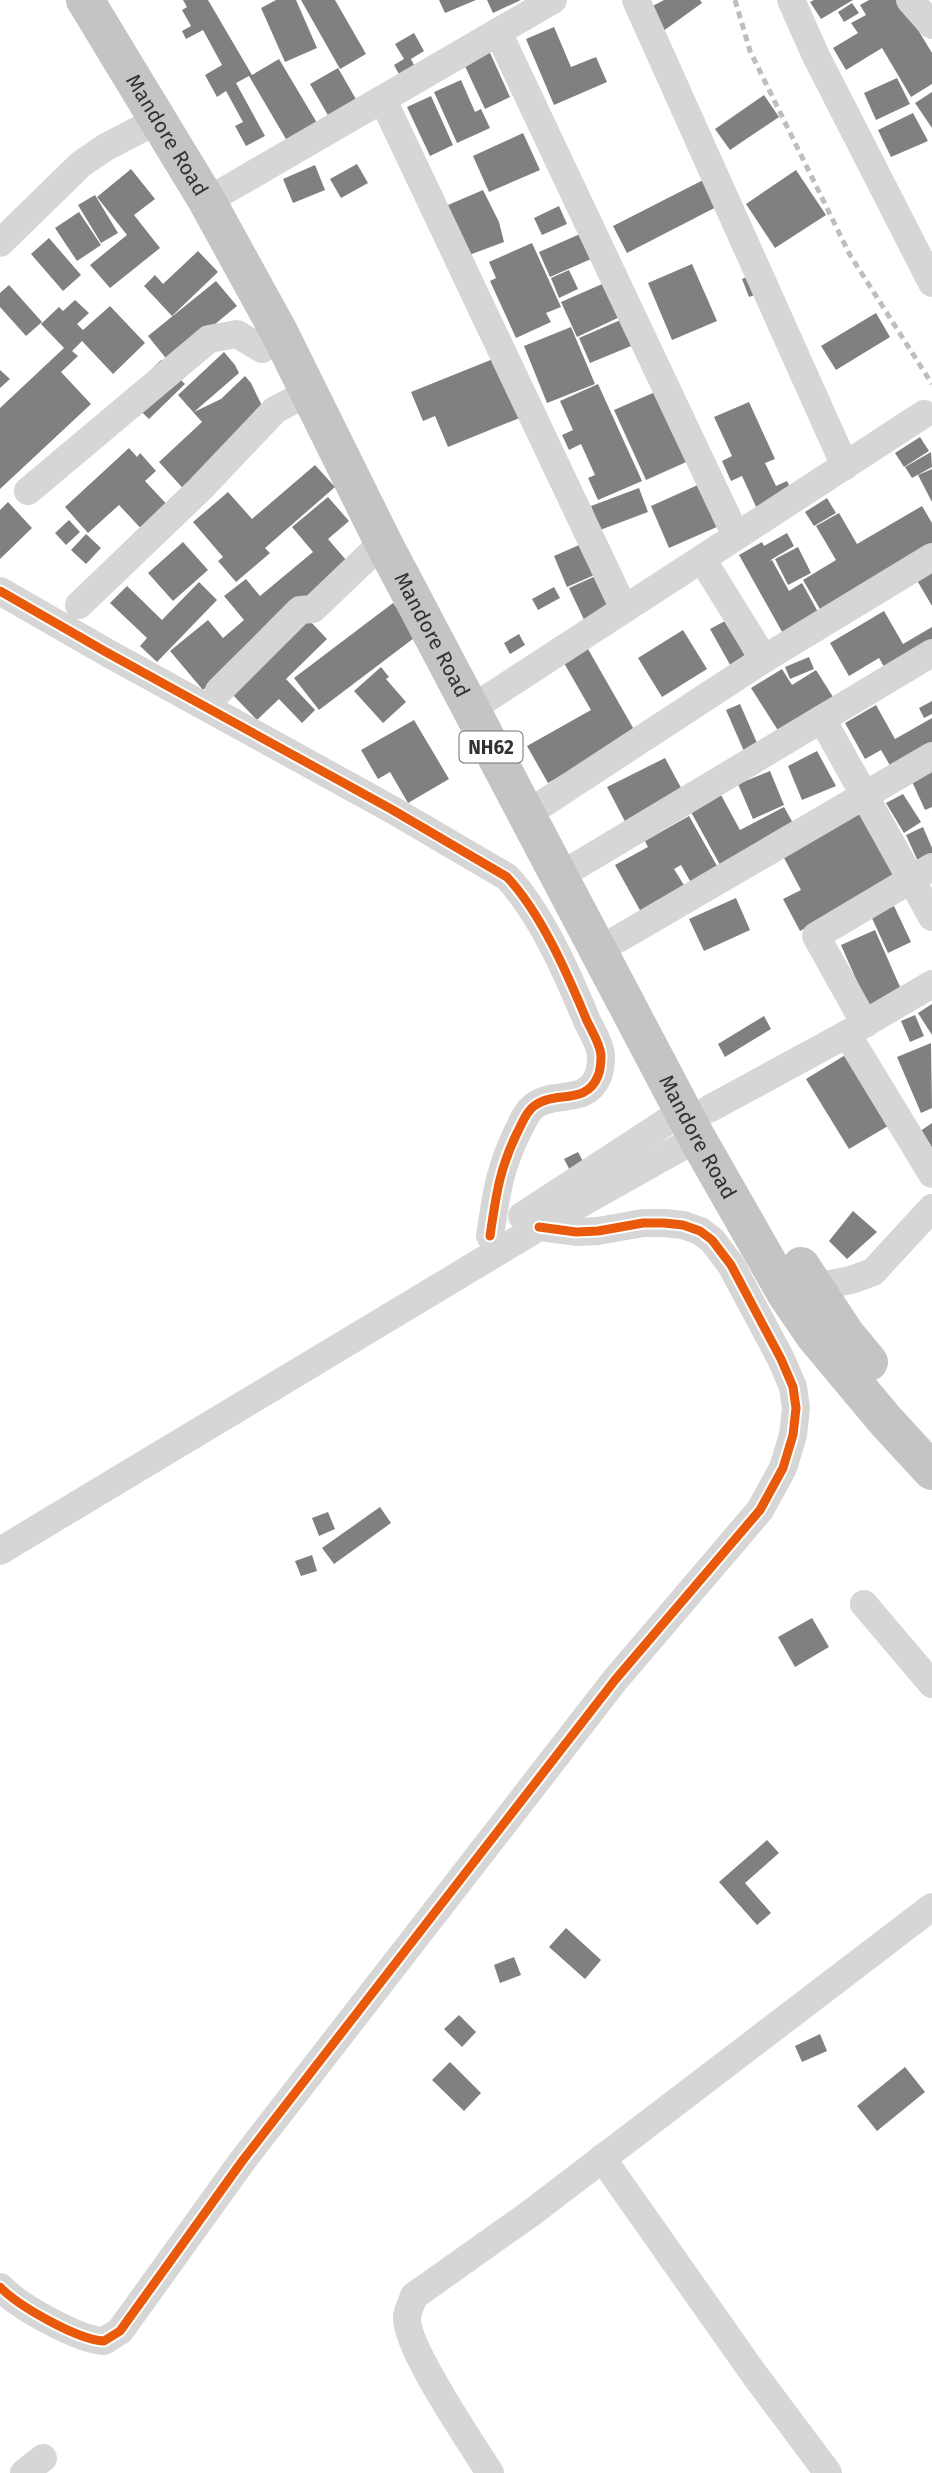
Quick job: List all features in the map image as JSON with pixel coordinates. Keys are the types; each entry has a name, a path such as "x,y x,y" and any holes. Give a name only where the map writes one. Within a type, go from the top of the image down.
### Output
{"highway":[{"name":"Mandore Road","path":"85,0 158,120 217,194 279,332 383,542 544,803 618,939 696,1119 755,1192 845,1333 900,1399 932,1432"},
{"name":"Mandore Road","path":"114,0 786,1294 814,1335 932,1471"}],"street":[{"path":"217,194 553,0"},
{"path":"636,0 845,466"},
{"path":"791,0 816,56 932,283"},
{"path":"910,0 932,25"},
{"path":"498,32 736,536"},
{"path":"383,100 624,609"},
{"path":"0,243 81,164 158,120"},
{"path":"28,491 209,339 237,334 262,349 279,332"},
{"path":"79,605 201,488 275,410 309,392"},
{"path":"481,703 924,414"},
{"path":"219,691 300,610 313,609 383,542"},
{"path":"544,803 764,659 932,557"},
{"path":"702,559 764,659"},
{"path":"0,591 414,822 507,877 523,893 571,981 601,1057 597,1077 588,1091 579,1096 552,1099 536,1105 527,1113 499,1175 490,1236"},
{"path":"578,865 932,653"},
{"path":"822,719 864,795 921,873 932,917"},
{"path":"618,939 932,756"},
{"path":"921,873 816,936 856,1029 932,1174"},
{"path":"0,1529 490,1236 579,1192 696,1119 932,984"},
{"path":"0,1551 539,1227 579,1192"},
{"path":"814,1287 851,1280 873,1272 932,1208"},
{"path":"0,2287 17,2302 83,2337 104,2341 120,2331 243,2160 606,1691 760,1510 783,1468 796,1408 793,1387 731,1265 712,1240 701,1231 683,1224 643,1223 598,1231 539,1227"},
{"path":"864,1604 932,1684"},
{"path":"489,2473 427,2369 413,2340 407,2318 414,2296 928,1920"},
{"path":"602,2158 754,2374 828,2473"}],"building":[{"path":"183,0 208,0 252,75 279,59 320,128 290,146 249,76 236,83 265,136 246,146 235,126 243,122 226,91 217,97 205,75 222,65 203,30 186,39 182,31 191,26 182,10 187,7"},
{"path":"276,0 296,0 317,48 285,62 261,8"},
{"path":"301,0 335,0 366,54 340,69"},
{"path":"439,0 476,0 445,13"},
{"path":"487,0 521,0 493,13"},
{"path":"664,0 700,0 702,3 659,34 645,10"},
{"path":"853,0 821,19 810,2"},
{"path":"869,0 900,0 932,53 932,84 911,97 882,48 846,70 833,48 858,33 851,23 866,15 860,5"},
{"path":"852,3 859,13 844,22 838,12"},
{"path":"554,27 571,67 596,57 607,82 554,105 526,39"},
{"path":"414,33 424,51 411,59 415,67 400,76 394,65 404,59 395,44"},
{"path":"486,44 510,97 485,109 463,62"},
{"path":"338,68 361,108 333,124 310,84"},
{"path":"897,78 910,104 876,120 864,93"},
{"path":"461,80 475,112 481,109 490,128 457,143 434,92"},
{"path":"932,92 932,128 915,103"},
{"path":"764,95 779,117 730,150 715,129"},
{"path":"431,96 453,145 430,156 407,107"},
{"path":"913,113 928,141 891,157 878,130"},
{"path":"523,133 540,170 489,192 473,156"},
{"path":"357,164 368,183 341,198 330,179"},
{"path":"315,165 325,190 293,203 283,179"},
{"path":"131,169 155,199 134,215 160,248 110,288 90,265 127,235 97,197"},
{"path":"796,170 826,215 775,248 746,204"},
{"path":"713,175 726,202 627,253 613,226"},
{"path":"483,190 499,222 504,242 461,258 441,208"},
{"path":"95,195 118,233 101,243 78,205"},
{"path":"559,206 567,224 542,235 534,218"},
{"path":"79,212 101,245 77,261 55,228"},
{"path":"580,234 591,259 550,277 539,252"},
{"path":"49,238 81,275 63,291 31,254"},
{"path":"532,243 561,307 546,313 551,322 516,338 490,281 496,278 489,262"},
{"path":"198,251 218,272 172,316 144,286 155,275 163,284"},
{"path":"692,264 717,321 672,340 648,283"},
{"path":"569,270 578,289 559,298 551,278"},
{"path":"755,273 763,292 749,297 742,279"},
{"path":"216,281 237,306 169,362 148,336"},
{"path":"609,281 624,315 577,337 561,302"},
{"path":"9,285 42,322 26,336 0,307 0,293"},
{"path":"75,300 89,313 77,324 83,330 110,306 145,343 113,374 82,341 72,351 78,356 61,372 91,404 0,489 0,408 64,348 41,324 59,307 63,311"},
{"path":"876,313 890,337 836,370 821,346"},
{"path":"625,318 636,344 590,363 579,338"},
{"path":"571,327 595,384 547,403 524,346"},
{"path":"224,352 239,373 194,412 221,399 245,376 267,416 189,495 159,462 202,422 178,395"},
{"path":"498,357 522,417 448,447 435,416 423,421 411,392"},
{"path":"161,360 185,384 149,419 125,396"},
{"path":"0,370 10,379 0,388"},
{"path":"598,384 642,481 598,500 588,478 595,475 581,444 569,450 562,435 573,430 560,401"},
{"path":"662,389 693,459 646,480 614,410"},
{"path":"749,402 775,459 765,463 776,486 787,481 794,496 758,511 742,476 731,481 722,461 732,456 714,417"},
{"path":"920,437 929,451 904,467 895,453"},
{"path":"129,448 137,457 140,453 156,471 145,481 173,511 147,535 119,505 88,533 65,507"},
{"path":"931,452 932,467 912,478 905,467"},
{"path":"315,465 335,487 265,548 270,553 236,582 218,561 223,557 193,522 228,492 252,519"},
{"path":"932,469 932,502 918,475"},
{"path":"700,484 719,526 669,548 651,506"},
{"path":"639,488 648,512 600,530 591,506"},
{"path":"328,497 349,521 328,539 352,567 203,690 170,651 208,620 223,638 244,620 224,596 246,579 260,596 313,552 292,527"},
{"path":"827,498 836,513 814,526 805,512"},
{"path":"8,502 32,528 0,559 0,510"},
{"path":"922,506 932,523 932,553 824,616 803,580 836,560 816,526 839,513 857,544"},
{"path":"69,520 80,532 66,545 55,533"},
{"path":"787,533 794,546 769,561 772,560 789,591 802,583 822,619 786,639 739,555 762,542 764,546"},
{"path":"86,534 101,548 86,564 71,550"},
{"path":"183,542 208,570 173,601 148,573"},
{"path":"586,542 599,573 567,587 554,556"},
{"path":"798,547 811,573 788,585 775,559"},
{"path":"932,567 932,606 915,577"},
{"path":"602,573 619,612 587,626 569,588"},
{"path":"199,582 217,600 157,662 140,646 147,638 110,603 127,586 162,620"},
{"path":"554,587 560,598 538,610 532,599"},
{"path":"393,603 418,635 319,710 294,678"},
{"path":"884,611 903,644 932,627 932,652 890,677 879,658 849,676 830,643"},
{"path":"308,619 327,639 286,679 315,710 302,723 279,699 257,720 231,693"},
{"path":"725,621 748,661 733,670 710,629"},
{"path":"683,630 707,669 662,697 638,658"},
{"path":"519,634 525,645 510,654 504,643"},
{"path":"588,649 636,733 548,783 527,746 591,710 564,663"},
{"path":"809,657 814,669 790,679 785,667"},
{"path":"381,667 389,677 386,679 406,702 383,723 354,691"},
{"path":"782,669 792,685 816,670 840,708 784,740 751,688"},
{"path":"932,701 932,714 924,718 919,708"},
{"path":"740,704 761,752 747,758 726,710"},
{"path":"876,705 895,739 932,718 932,754 895,774 881,750 865,759 845,723"},
{"path":"414,720 449,779 408,803 390,772 378,779 361,750"},
{"path":"817,751 836,786 802,800 788,766"},
{"path":"665,758 686,797 630,831 607,787"},
{"path":"932,765 932,807 925,810 909,775"},
{"path":"770,771 784,805 753,819 738,784"},
{"path":"903,794 921,822 904,833 886,803"},
{"path":"721,795 740,830 784,807 798,832 725,874 691,812"},
{"path":"859,811 896,881 800,931 783,899 801,890 783,856"},
{"path":"689,816 721,873 694,888 681,865 674,869 690,895 646,921 615,865 648,847 645,841"},
{"path":"923,827 932,848 932,863 921,868 906,835"},
{"path":"736,898 750,930 704,951 689,919"},
{"path":"894,906 911,942 888,953 871,916"},
{"path":"875,930 904,996 870,1011 841,945"},
{"path":"932,1004 932,1035 918,1013"},
{"path":"915,1015 924,1036 910,1042 901,1021"},
{"path":"764,1016 771,1029 725,1057 718,1044"},
{"path":"931,1043 932,1108 921,1113 897,1057"},
{"path":"847,1054 893,1123 849,1149 806,1079"},
{"path":"932,1123 932,1154 913,1136"},
{"path":"578,1152 586,1167 572,1174 564,1159"},
{"path":"853,1211 877,1232 847,1259 829,1241"},
{"path":"380,1507 391,1523 334,1564 322,1548"},
{"path":"328,1512 335,1529 319,1536 312,1518"},
{"path":"312,1555 317,1571 301,1576 295,1561"},
{"path":"812,1618 829,1647 795,1667 778,1637"},
{"path":"767,1840 779,1853 745,1883 771,1913 757,1925 719,1882"},
{"path":"566,1928 601,1960 585,1979 549,1947"},
{"path":"514,1957 521,1975 500,1983 494,1965"},
{"path":"459,2015 476,2032 462,2047 444,2029"},
{"path":"820,2034 827,2051 802,2062 795,2046"},
{"path":"450,2062 481,2093 464,2111 432,2080"},
{"path":"905,2067 925,2092 877,2131 857,2106"}],"railway":[{"path":"735,0 750,51 850,255 932,384"}],"cycle path":[{"path":"0,591 391,809 507,877 519,892 542,926 562,965 597,1042 601,1063 598,1076 586,1091 542,1101 526,1115 502,1171 490,1236"},
{"path":"0,2287 34,2312 79,2335 104,2341 120,2331 243,2160 615,1680 760,1510 783,1468 793,1435 796,1408 793,1387 731,1265 712,1240 700,1231 683,1225 664,1223 643,1223 576,1232 539,1227"}]}
